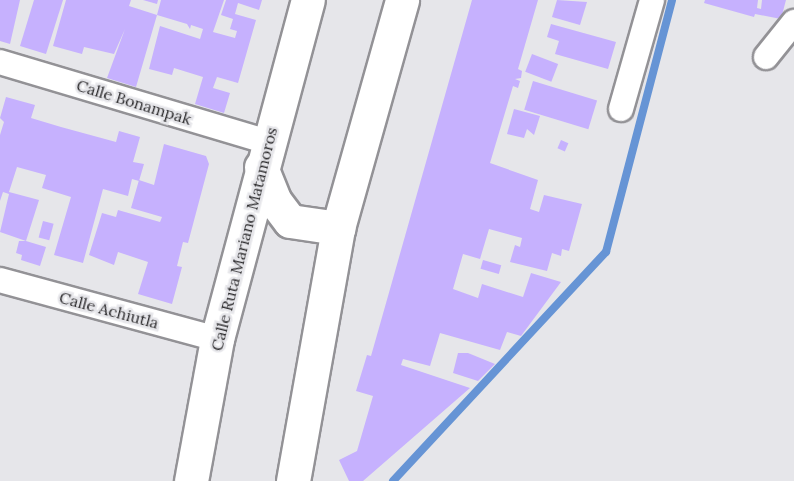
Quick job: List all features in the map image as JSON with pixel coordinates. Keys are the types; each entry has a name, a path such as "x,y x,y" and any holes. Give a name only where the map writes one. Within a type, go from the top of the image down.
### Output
{"main road":[{"name":"Calle Ruta Mariano Matamoros","path":"191,481 217,339 264,154 308,0"},
{"path":"294,481 338,228 402,0"},
{"path":"264,154 274,200 290,220 338,228"}],"street":[{"path":"621,109 652,0"},
{"path":"766,57 794,22"},
{"name":"Calle Bonampak","path":"0,62 264,154"},
{"name":"Calle Achiutla","path":"0,280 217,339"}],"building":[{"path":"0,0 20,0 10,44 0,41"},
{"path":"34,0 63,0 46,54 20,46"},
{"path":"66,0 131,0 129,6 157,15 136,87 107,78 125,29 114,54 84,47 82,54 53,46"},
{"path":"143,0 158,0 157,4"},
{"path":"161,0 224,0 213,32 235,38 237,31 230,29 233,19 221,15 226,0 262,0 259,10 238,3 235,14 256,20 238,83 217,77 213,88 230,93 224,113 195,104 203,77 174,68 172,75 149,69 160,26 200,39 203,29 191,25 190,29 187,24 157,15"},
{"path":"472,0 538,0 518,69 522,71 521,78 515,79 520,81 518,88 513,86 490,163 538,180 530,209 539,212 544,195 582,204 569,251 562,249 561,256 552,253 547,271 510,262 515,245 520,247 522,238 489,229 480,259 463,254 453,289 478,298 482,284 523,297 531,273 561,282 521,336 507,332 500,350 440,333 430,366 403,359 401,365 470,388 363,481 349,481 339,460 357,451 373,396 356,391 367,355 371,356"},
{"path":"557,0 587,2 580,25 552,17"},
{"path":"705,0 758,0 757,8 761,9 762,0 786,0 781,19 755,14 754,17 704,3"},
{"path":"551,24 616,42 608,69 555,54 559,41 547,37"},
{"path":"532,54 558,64 551,82 525,72"},
{"path":"533,81 597,101 588,129 524,110"},
{"path":"6,97 35,105 31,118 61,127 116,142 119,131 140,137 133,162 144,164 139,181 132,179 128,196 103,189 83,263 54,255 71,197 42,188 46,175 17,167 9,192 39,200 26,241 0,232 9,194 3,192 0,201 0,135 4,122 0,118"},
{"path":"514,109 540,116 534,135 527,129 524,138 507,134"},
{"path":"561,140 568,143 565,151 557,148"},
{"path":"164,144 206,156 209,164 188,243 183,242 177,266 182,267 172,304 138,294 148,262 118,252 114,265 89,255 102,213 116,217 118,210 160,222 162,217 131,208 139,180 154,185"},
{"path":"43,221 54,224 49,240 39,237"},
{"path":"19,241 46,247 40,266 21,260 22,255 16,253"},
{"path":"483,260 501,265 499,274 481,269"},
{"path":"458,353 468,353 495,364 478,381 453,373"}],"waterway":[{"path":"393,481 606,252 672,0"}]}
